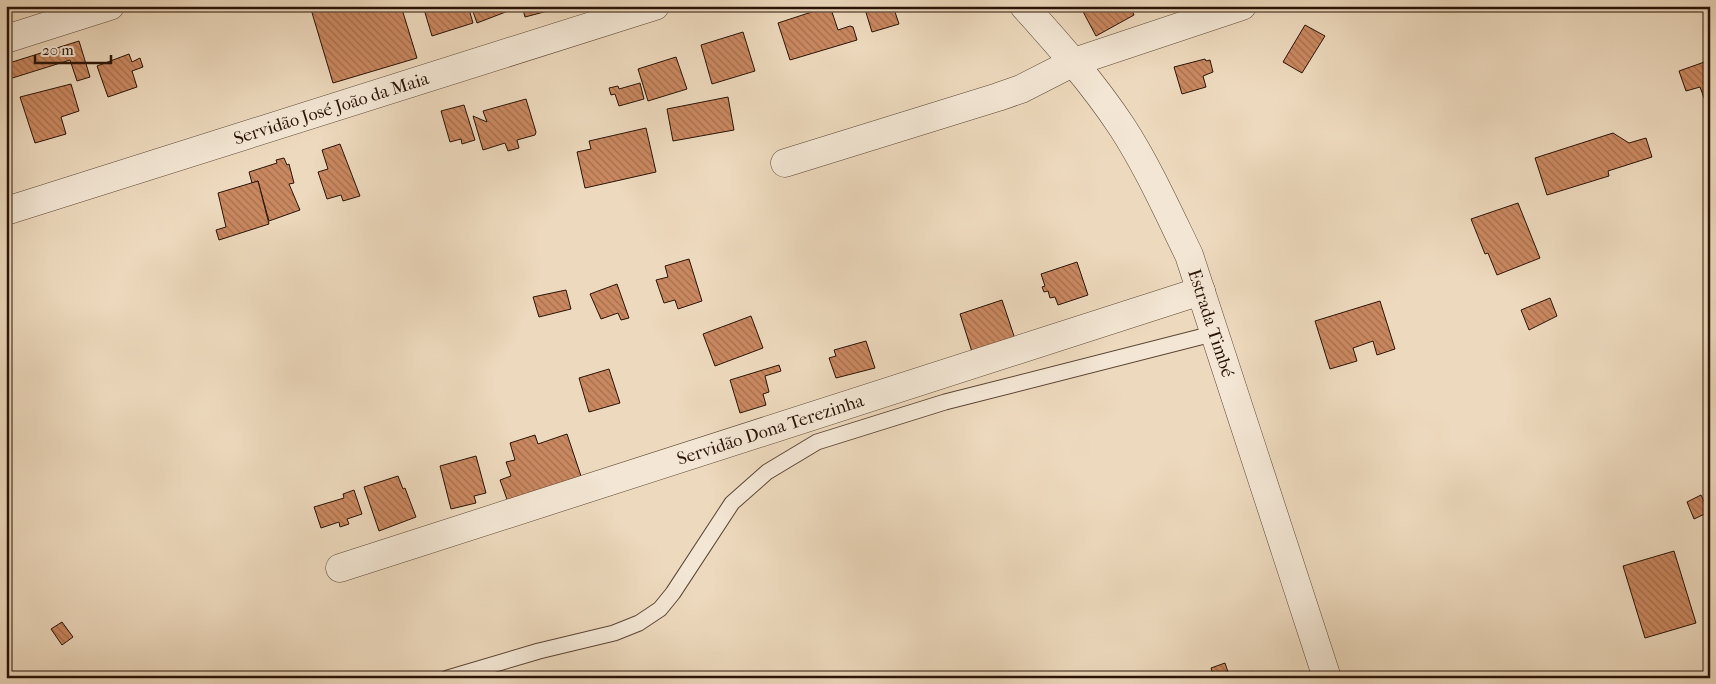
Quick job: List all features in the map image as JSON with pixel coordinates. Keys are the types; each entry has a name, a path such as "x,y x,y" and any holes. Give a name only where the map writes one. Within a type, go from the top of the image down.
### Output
{"street":[{"path":"6,39 110,6"},
{"name":"Servidão José João da Maia","path":"6,210 656,6"},
{"name":"Estrada Timbé","path":"1024,6 1074,62 1122,128 1162,199 1189,255 1327,678"},
{"path":"786,163 998,97 1074,62 1242,6"},
{"name":"Servidão Dona Terezinha","path":"340,568 1202,291"}],"lane":[{"path":"448,678 539,650 614,633 639,623 660,609 674,593 732,503 767,472 817,442 945,402 1216,333"}],"building":[{"path":"310,6 401,6 417,58 333,83"},
{"path":"423,6 468,6 473,23 432,36"},
{"path":"471,6 515,6 516,8 477,23"},
{"path":"522,6 558,6 559,8 525,17"},
{"path":"830,6 838,30 850,26 853,27 857,40 790,60 778,23"},
{"path":"864,6 893,6 899,24 872,32"},
{"path":"1080,6 1130,6 1134,15 1096,36"},
{"path":"1305,25 1325,36 1302,73 1283,62"},
{"path":"743,32 755,71 712,84 701,45"},
{"path":"79,41 90,77 77,81 70,60 6,80 6,64"},
{"path":"129,54 132,62 140,58 143,67 132,71 137,87 108,97 97,66"},
{"path":"676,57 687,89 648,101 638,69"},
{"path":"1205,59 1206,61 1210,60 1213,72 1203,76 1206,87 1182,94 1174,67"},
{"path":"1710,60 1710,114 1700,87 1686,91 1679,71"},
{"path":"640,83 644,99 619,106 615,94 611,95 609,88 618,86 619,89"},
{"path":"71,84 79,111 61,117 66,134 35,143 20,97"},
{"path":"728,97 734,130 673,141 667,109"},
{"path":"526,99 536,132 535,135 517,140 519,148 508,151 505,143 483,150 473,116 487,122 483,111"},
{"path":"464,105 475,140 462,144 461,139 450,142 441,111"},
{"path":"646,128 656,172 585,188 577,152 591,149 589,141"},
{"path":"1613,133 1629,143 1646,138 1652,157 1608,171 1609,176 1547,195 1535,158"},
{"path":"340,144 360,196 343,201 341,195 327,199 318,172 328,169 322,150"},
{"path":"284,158 287,165 289,164 294,183 289,184 300,210 269,221 258,181 252,183 249,172 277,163 276,160"},
{"path":"258,181 269,224 219,240 216,230 226,227 218,193"},
{"path":"1518,203 1540,258 1497,275 1488,253 1485,254 1471,219"},
{"path":"689,259 702,301 678,309 675,300 664,303 656,280 668,277 665,266"},
{"path":"1077,262 1088,295 1058,305 1055,297 1050,298 1048,291 1044,292 1042,287 1045,286 1041,274"},
{"path":"617,284 629,318 621,320 618,313 601,319 590,294"},
{"path":"566,290 571,309 539,317 533,297"},
{"path":"1550,298 1557,316 1529,330 1521,310"},
{"path":"1002,300 1016,342 973,355 960,314"},
{"path":"1380,301 1395,349 1377,355 1373,341 1353,348 1357,361 1330,369 1315,321"},
{"path":"751,316 763,348 715,366 703,334"},
{"path":"866,341 875,368 836,378 829,358 836,356 834,350"},
{"path":"779,365 781,371 765,376 769,392 763,394 766,405 740,413 730,380"},
{"path":"609,369 620,403 589,412 579,378"},
{"path":"567,434 584,485 509,505 500,480 511,476 506,462 515,460 510,443 535,435 538,444"},
{"path":"476,456 486,493 474,496 476,503 451,509 440,466"},
{"path":"398,476 403,489 405,488 416,517 379,531 364,487"},
{"path":"354,490 362,514 347,519 349,524 340,527 339,522 321,528 314,507 344,498 343,494"},
{"path":"1701,495 1709,512 1694,519 1687,502"},
{"path":"1674,551 1696,623 1645,638 1623,566"},
{"path":"62,622 73,637 62,645 51,629"},
{"path":"1225,663 1229,675 1214,678 1211,668"},
{"path":"1253,672 1256,678 1237,678"}]}
